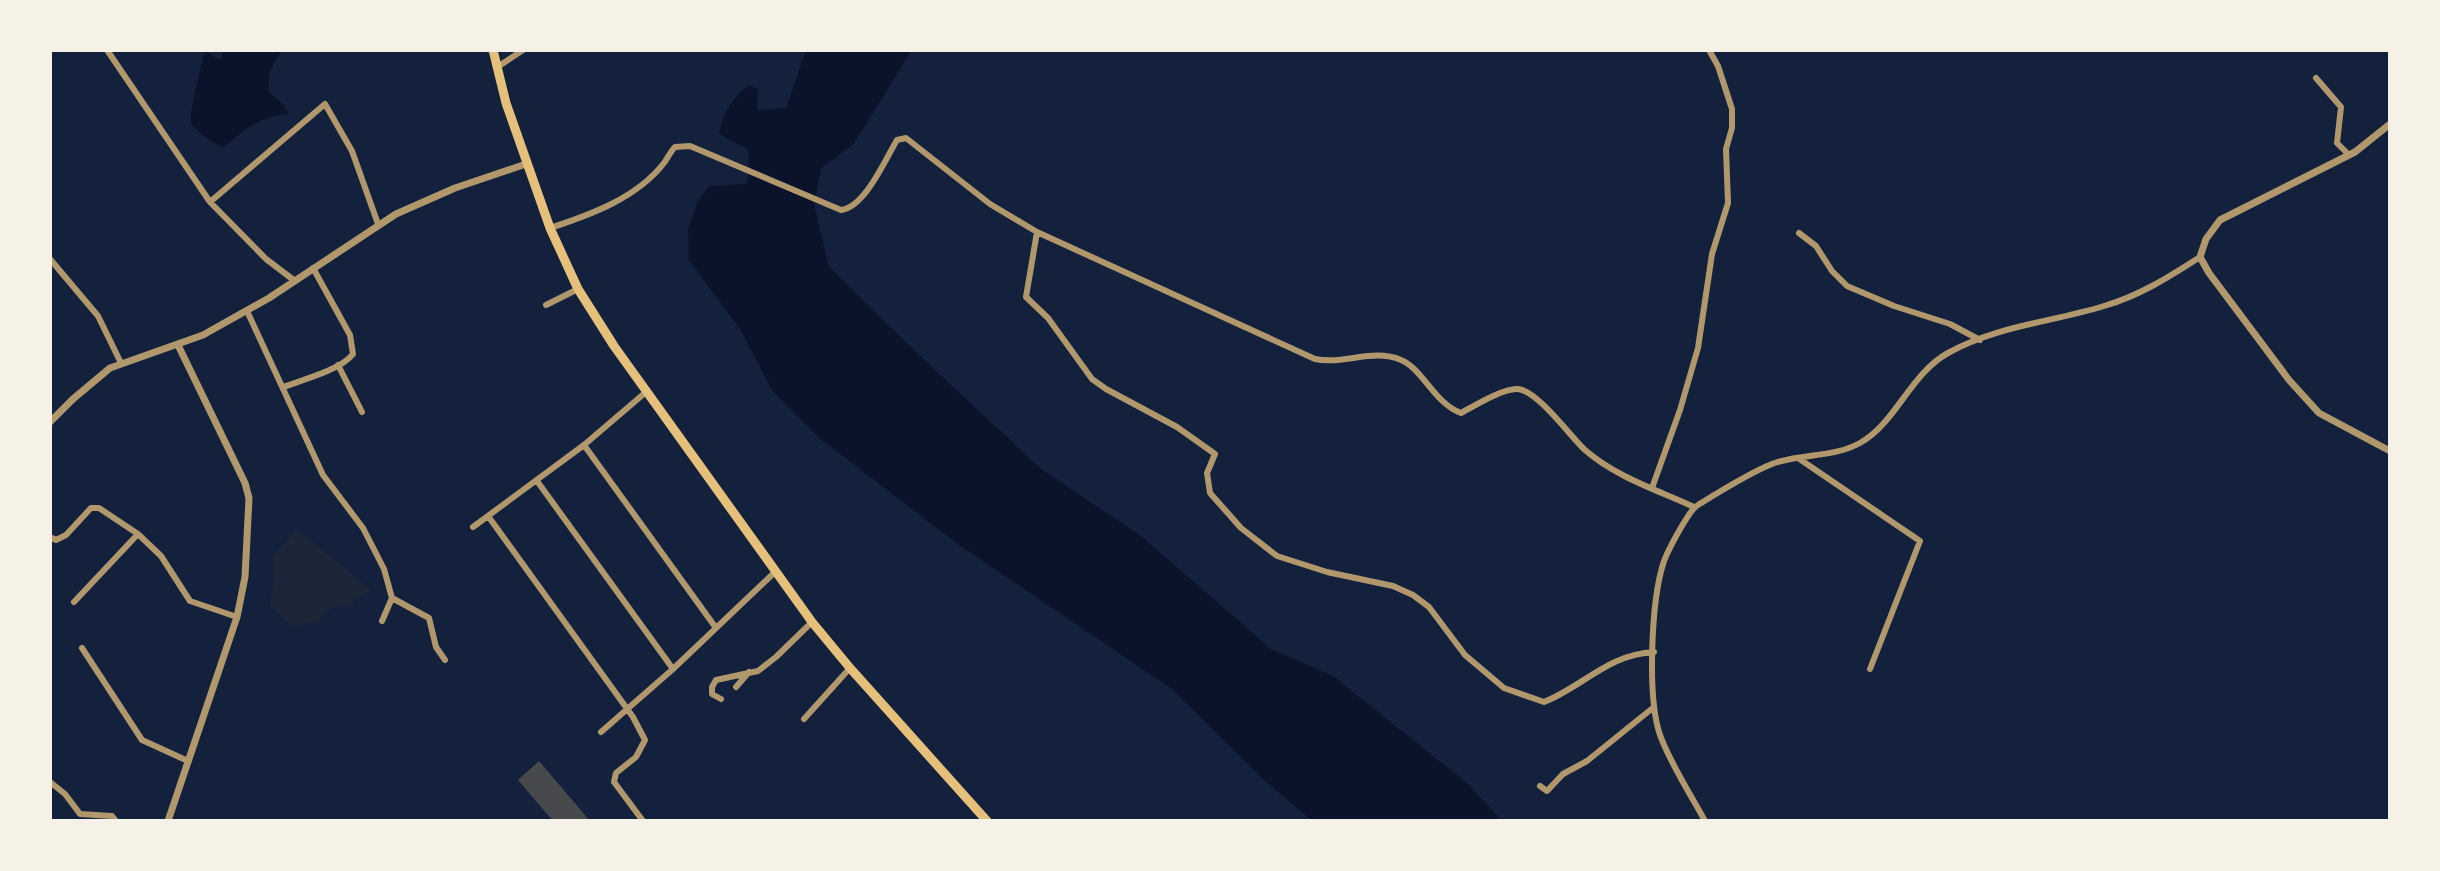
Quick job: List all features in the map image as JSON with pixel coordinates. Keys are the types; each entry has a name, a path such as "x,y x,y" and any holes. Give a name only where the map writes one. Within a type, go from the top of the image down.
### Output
{"main road":[{"path":"493,50 526,164 550,228 578,289 614,346 812,622 987,821"}],"street":[{"path":"107,50 210,202 266,259 295,281"},
{"path":"496,68 523,50"},
{"path":"1652,488 1698,348 1712,254 1728,203 1726,149 1732,128 1732,109 1718,66 1709,50"},
{"path":"2316,78 2341,107 2337,143 2349,155"},
{"path":"210,202 325,104 352,151 378,224"},
{"path":"1705,821 1669,756 1654,707 1654,652 1663,562 1694,507 1772,464 1839,451 1861,442 1880,426 1926,368 1949,352 2032,322 2104,306 2148,290 2200,257 2206,239 2220,220 2349,155 2390,124"},
{"path":"550,228 609,205 632,191 665,162 675,147 690,146 847,210 859,202 897,140 906,138 990,204 1037,232 1315,359 1329,362 1377,355 1403,360 1449,409 1461,413 1504,392 1518,389 1532,395 1585,450 1609,468 1694,507"},
{"path":"50,422 96,378 121,363 178,345 247,311 378,224 455,188 526,164"},
{"path":"1037,232 1026,297 1048,318 1092,379 1177,427 1215,454 1207,473 1210,493 1241,528 1277,556 1327,572 1393,586 1413,595 1429,607 1465,655 1504,688 1544,702 1557,697 1597,669 1645,652 1654,652"},
{"path":"1799,233 1816,246 1832,271 1847,286 1894,306 1950,324 1980,340"},
{"path":"2200,257 2289,380 2319,413 2390,451"},
{"path":"50,259 98,316 121,363"},
{"path":"283,387 338,365 353,354 350,335 313,268"},
{"path":"546,305 578,289"},
{"path":"247,311 323,475 363,528 384,569 392,598 382,621"},
{"path":"168,821 237,617 245,577 249,498 233,456 178,345"},
{"path":"338,365 362,412"},
{"path":"473,527 584,445 646,392"},
{"path":"584,445 716,628"},
{"path":"1798,458 1920,541 1870,669"},
{"path":"537,481 673,669"},
{"path":"50,537 56,540 66,535 91,508 99,508 138,534 161,556 190,601 237,617"},
{"path":"488,516 627,709 645,740 636,757 616,773 614,782 643,821"},
{"path":"74,602 138,534"},
{"path":"601,732 775,572"},
{"path":"392,598 429,618 436,647 445,660"},
{"path":"721,699 712,694 716,680 758,671 812,622"},
{"path":"82,648 142,740 188,761"},
{"path":"804,719 850,668"},
{"path":"736,687 749,672"},
{"path":"1540,786 1547,791 1563,774 1587,761 1654,707"},
{"path":"50,782 65,794 80,814"},
{"path":"71,821 80,814 112,816 116,821"}],"shaded area":[{"path":"205,50 218,59 222,58 222,50 282,50 269,72 268,92 284,105 288,114 261,121 223,148 202,135 191,120"},
{"path":"806,50 912,50 853,145 821,168 814,204 829,267 1040,468 1141,536 1271,649 1333,676 1467,783 1502,821 1312,821 1263,779 1172,689 959,545 818,437 772,390 740,329 689,260 688,230 697,203 709,186 746,184 748,150 719,134 729,106 749,85 758,89 757,110 786,108"},
{"path":"297,529 372,591 356,598 350,606 331,609 318,622 291,626 270,605 274,580 273,556"}],"building":[{"path":"539,761 590,821 553,821 518,780"}]}
